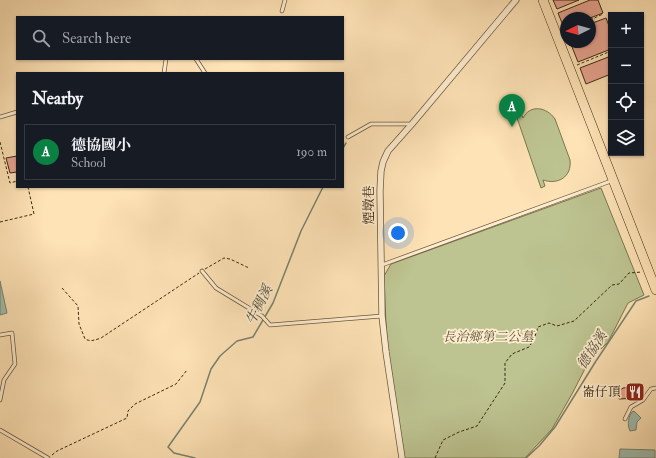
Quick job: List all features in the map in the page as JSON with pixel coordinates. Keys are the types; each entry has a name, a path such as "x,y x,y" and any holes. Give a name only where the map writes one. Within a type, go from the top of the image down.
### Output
{"main road":[{"path":"543,0 656,290"}],"street":[{"name":"煙墩巷","path":"402,458 382,316 380,191 383,162 388,151 516,0"}],"lane":[{"path":"282,11 285,0"},
{"path":"164,72 166,60"},
{"path":"197,60 204,72"},
{"path":"0,117 16,112"},
{"path":"348,137 370,124 412,124"},
{"path":"381,265 613,181"},
{"path":"202,271 216,288 262,316 270,325 382,316"},
{"path":"0,335 12,333 14,364 4,380 0,400"},
{"path":"625,418 631,407 643,400 651,389 656,388"},
{"path":"0,430 48,458"}],"path":[{"path":"596,17 603,14"},
{"path":"569,68 608,52"},
{"path":"0,142 10,183 16,181"},
{"path":"0,222 34,214 28,188"},
{"path":"62,288 78,306 79,324 85,339 94,341 101,338 224,258 230,259 249,268"},
{"path":"435,458 443,440 476,426 505,383 505,364 512,354 529,347 534,339 538,327 550,323 557,326 574,321 612,285 619,284 629,273 648,271"},
{"path":"48,458 57,451 127,418 128,411 135,404 176,384 188,370"}],"green space":[{"path":"518,107 523,118 534,109 543,110 552,115 555,119 570,160 569,171 563,178 554,181 543,180 545,186 541,188 514,109"},
{"name":"長治鄉第二公墓","path":"601,188 644,295 628,303 608,342 589,361 552,429 525,458 403,458 387,349 384,276 391,264"}],"shaded area":[{"path":"0,281 7,313 0,315"},
{"path":"633,411 641,418 637,422 636,430 630,431 628,421"},
{"path":"620,449 655,450 655,458 619,458"}],"building":[{"path":"553,0 579,0 557,9"},
{"path":"590,0 598,0 603,13 596,16 596,12 560,12"},
{"path":"606,18 608,23 608,50 578,62 572,48 596,48 596,22"},
{"path":"608,57 608,75 586,84 580,68"},
{"path":"16,156 16,172 10,173 6,158"},
{"path":"639,386 640,398 619,399 618,391 623,388"}],"waterway":[{"name":"牛稠溪","path":"195,458 174,453 168,447 200,402 211,369 220,356 237,341 253,337 273,303 301,231 322,188"},
{"name":"德協溪","path":"526,458 539,446 555,427 596,361 636,301 649,296"}],"place":[{"name":"德協國小","path":"512,127"},
{"name":"崙仔頂","path":"635,392"}]}
